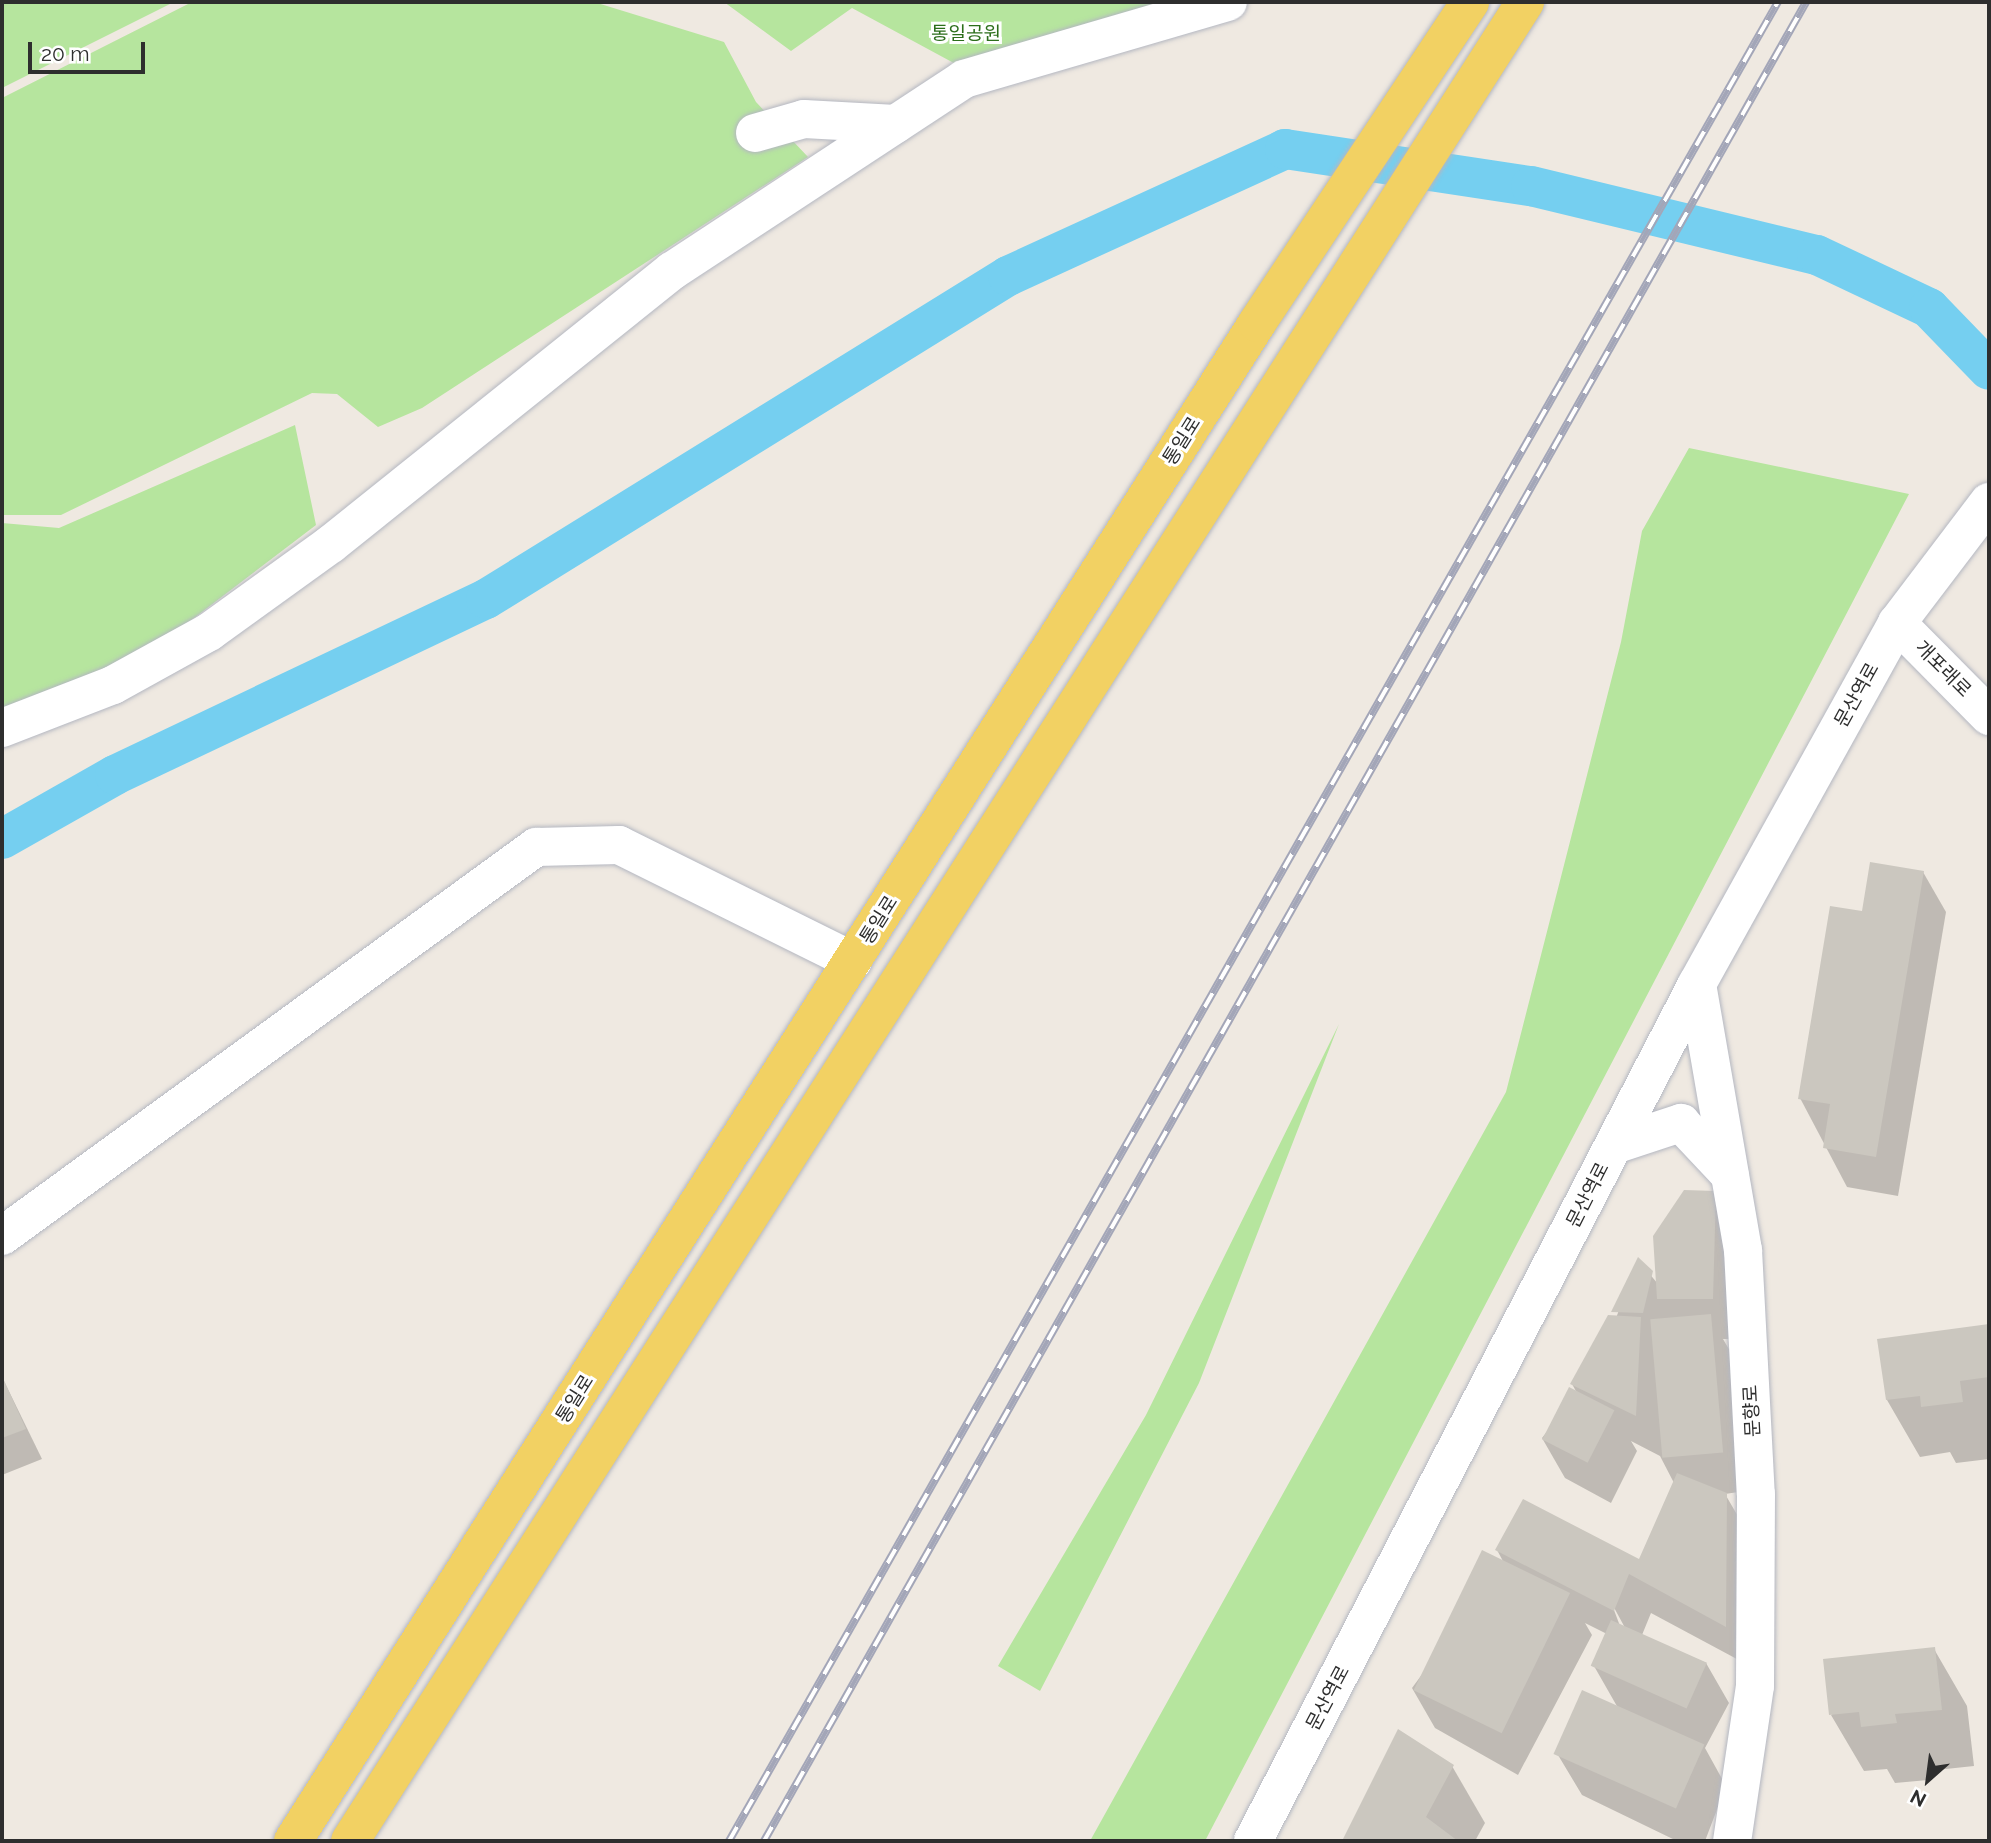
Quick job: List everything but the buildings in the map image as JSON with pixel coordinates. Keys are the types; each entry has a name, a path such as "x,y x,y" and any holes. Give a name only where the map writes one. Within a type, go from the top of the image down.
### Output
{"main road":[{"name":"통일로","path":"293,1841 1257,323 1470,2"},
{"path":"350,1841 1297,363 1525,2"}],"street":[{"path":"2,728 113,685 209,632 331,544 672,271 964,79 1228,2"},
{"path":"755,133 804,120 896,124"},
{"name":"문산역로","path":"1253,1841 1697,984 1897,623 1989,502"},
{"name":"개포래로","path":"1897,623 1989,716"},
{"path":"2,1236 536,847 619,845 853,961"},
{"name":"문향로","path":"1697,984 1743,1251 1756,1494 1755,1686 1732,1841"},
{"path":"1614,1145 1681,1123 1730,1175"}],"green space":[{"path":"2,2 174,2 2,88"},
{"path":"192,2 594,2 724,42 756,102 808,157 422,408 378,427 337,394 312,393 61,515 2,515 2,98"},
{"name":"통일공원","path":"724,2 1164,2 963,68 852,8 791,51"},
{"path":"295,425 316,525 122,673 2,709 2,523 59,528"},
{"path":"1689,448 1909,494 1205,1841 1090,1841 1506,1092 1621,642 1642,531"},
{"path":"1339,1024 1199,1383 1040,1691 998,1666 1146,1415"}],"waterway":[{"path":"2,839 115,775 486,599 1008,276 1285,149 1531,186 1817,255 1929,308 1989,370"}],"railway":[{"path":"729,1841 1778,2"},
{"path":"764,1841 1806,2"}]}
